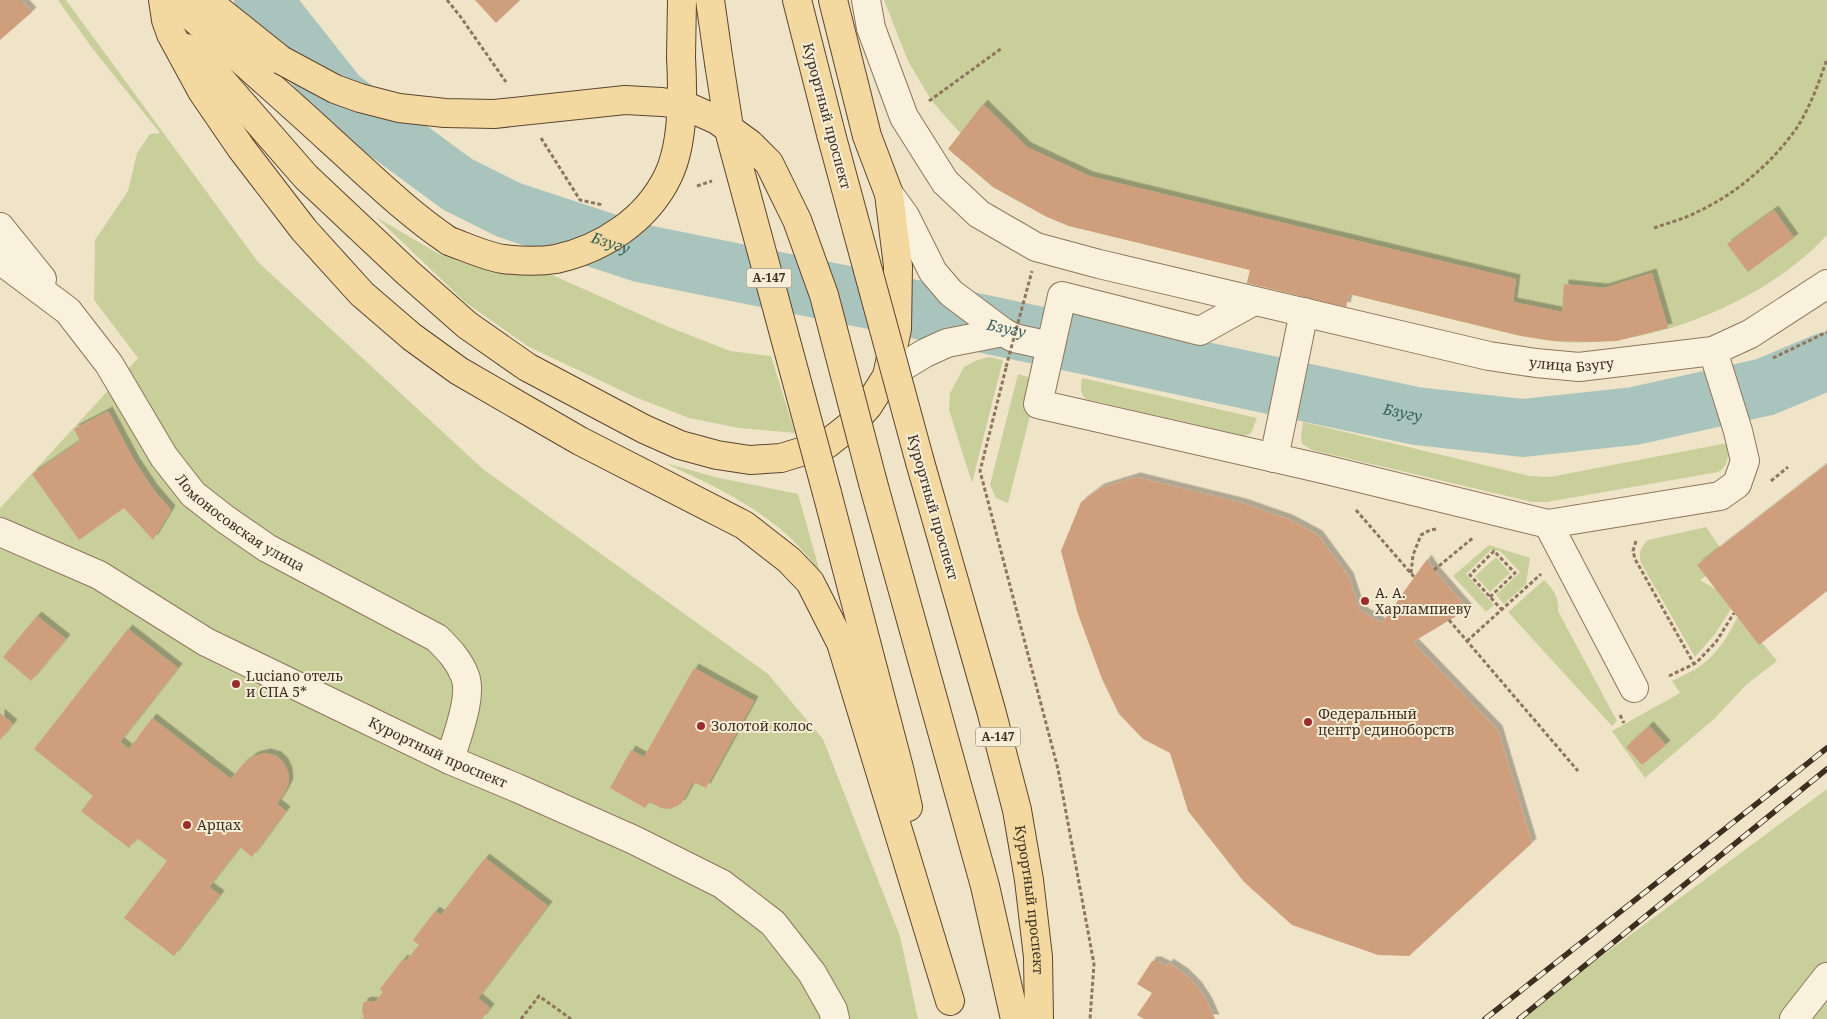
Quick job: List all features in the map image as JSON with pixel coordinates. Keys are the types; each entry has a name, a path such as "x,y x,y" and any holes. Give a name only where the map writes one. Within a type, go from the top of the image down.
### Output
{"main road":[{"name":"А-147","path":"163,0 166,20 171,34 202,90 241,148 304,230 369,300 412,337 467,376 580,441 744,524 789,560 810,582 841,643 952,1010"},
{"path":"173,0 421,222 449,241 500,258 530,261 556,258 583,250 609,238 634,222 659,192 668,176 676,149 683,96 681,57 682,0"},
{"path":"195,0 211,4 281,60 335,89 360,98 399,108 445,113 494,114 624,100 684,105 717,120 750,144 769,163 797,220 824,295 873,483 985,886 1016,1019"},
{"name":"А-147","path":"710,0 730,134 899,768 952,1010"},
{"name":"Курортный проспект","path":"797,0 831,134 920,462 991,710 1017,810 1030,880 1038,957 1039,1019"},
{"path":"171,34 217,75 306,177 408,273 467,325 527,367 644,429 680,445 717,456 750,460 782,458 826,444 845,430 868,406 887,376 897,329 898,266 889,194 867,136 833,0"}],"street":[{"name":"улица Бзугу","path":"866,0 871,28 904,116 945,182 980,214 1036,247 1099,264 1490,356 1579,367 1713,351 1750,334 1827,284"},
{"path":"889,194 905,216 933,272 951,293 1008,335 1050,346"},
{"path":"0,227 68,311"},
{"name":"Ломоносовская улица","path":"0,260 68,311 109,364 164,457 193,494 267,548 437,638 454,656 466,677 467,698 450,760"},
{"path":"1254,301 1200,331 1062,296 1038,404 1548,524 1720,496 1737,484 1745,461 1738,431 1713,351"},
{"path":"1274,458 1304,312"},
{"path":"887,376 925,353 947,343 1008,335"},
{"path":"1548,524 1634,688"},
{"name":"Курортный проспект","path":"0,532 99,575 206,642 450,760 634,840 722,884 773,923 812,973 833,1010 835,1019"},
{"path":"1794,1019 1827,977"}],"path":[{"path":"447,0 506,82"},
{"path":"904,116 931,100 1002,48"},
{"path":"1654,228 1697,212 1734,191 1771,160 1797,127 1817,88 1827,59"},
{"path":"538,133 580,200 611,205"},
{"path":"689,188 717,180"},
{"path":"1032,271 1008,335 1006,367 980,471 1058,769 1094,964 1090,1019"},
{"path":"1765,362 1827,332"},
{"path":"1766,486 1788,467"},
{"path":"1352,505 1415,578"},
{"path":"1411,573 1413,555 1421,535 1430,530 1438,529"},
{"path":"1434,570 1476,536 1469,534"},
{"path":"1638,537 1633,551 1635,559 1694,664"},
{"path":"1490,597 1515,573 1494,551 1470,575 1490,597 1502,610"},
{"path":"1467,641 1544,571"},
{"path":"1669,676 1694,664 1716,642 1734,613"},
{"path":"1449,620 1578,771"},
{"path":"1620,715 1624,723"},
{"path":"521,1019 539,996 571,1019"}],"green space":[{"name":"Luciano отель и СПА 5*","path":"58,0 66,0 258,262 483,469 768,674 823,739 900,936 918,1019 0,1019 0,508 138,358 94,300 95,240 128,191 137,153 150,134 160,133 92,48"},
{"path":"884,0 1827,0 1827,235 1801,260 1771,282 1737,301 1701,318 1625,339 1588,342 1553,341 1520,336 1349,294 1346,307 1247,283 1250,270 1069,226 1047,217 993,187 948,149 961,134 931,100 908,61"},
{"path":"376,217 439,254 496,271 548,273 664,325 730,351 771,356 795,433 739,428 689,418 635,397 529,347 465,302"},
{"path":"989,357 1003,360 972,483 949,410 950,393 964,367 977,360"},
{"path":"1018,374 1028,377 1031,390 1035,396 1008,503 996,498 990,485"},
{"path":"1082,378 1257,418 1251,433 1245,436 1086,399 1081,392"},
{"path":"1303,422 1530,476 1550,477 1727,443 1728,456 1726,463 1718,472 1547,502 1532,502 1312,450 1302,444"},
{"path":"665,463 715,477 798,494 822,579 811,561 792,540 759,513 723,491"},
{"path":"1706,527 1729,561 1700,580 1719,591 1733,606 1715,634 1695,657 1641,563 1640,553 1648,540"},
{"path":"1489,545 1530,558 1526,584 1504,604 1496,595 1520,572 1500,551 1491,550 1466,574 1494,605 1486,612 1453,576"},
{"path":"1496,557 1510,573 1490,592 1475,576"},
{"path":"1544,580 1555,594 1558,602 1558,611 1617,721 1612,726 1508,612"},
{"path":"1739,614 1777,661 1747,684 1714,719 1645,778 1612,731 1680,693 1672,681 1697,668 1713,655 1727,636"},
{"path":"1827,789 1827,1019 1517,1019"}],"building":[{"path":"0,0 21,0 32,12 0,40"},
{"path":"475,0 520,0 496,23"},
{"path":"983,104 1027,147 1089,176 1516,279 1513,302 1562,312 1564,284 1604,288 1652,273 1668,328 1617,341 1554,341 1521,336 1349,294 1346,307 1247,283 1250,270 1069,226 1047,217 993,187 948,149"},
{"path":"1774,210 1794,238 1748,272 1727,244"},
{"path":"108,411 135,462 153,489 171,510 153,540 124,508 79,540 32,474 80,441 74,429"},
{"path":"1827,464 1827,591 1759,645 1697,565"},
{"name":"Федеральный центр единоборств","path":"1136,477 1242,503 1288,519 1318,535 1349,577 1360,610 1382,623 1427,559 1434,570 1468,609 1413,642 1498,730 1532,843 1409,956 1378,955 1292,925 1244,882 1188,811 1170,753 1143,739 1119,714 1102,679 1078,614 1061,551 1081,502 1100,488"},
{"path":"37,616 66,639 31,681 3,657"},
{"name":"Арцах","path":"128,629 178,668 120,742 129,749 152,718 231,779 243,764 254,756 266,753 277,756 284,763 288,772 289,783 277,804 286,811 252,857 240,847 209,887 220,895 174,956 124,918 167,861 137,838 129,848 81,811 93,796 34,749"},
{"name":"Золотой колос","path":"694,668 754,701 706,788 693,782 681,804 670,809 661,808 649,802 645,808 610,788 631,750 644,757"},
{"path":"0,713 13,724 0,740"},
{"path":"1649,726 1666,745 1642,765 1626,747"},
{"path":"485,858 548,906 478,998 490,1008 482,1019 362,1019 364,1016 362,1013 363,1003 367,1001 375,1002 383,992 380,989 403,959 406,961 419,945 413,940 435,911 441,915"},
{"path":"1152,961 1157,961 1167,966 1169,963 1184,973 1197,986 1207,1001 1215,1019 1144,1019 1137,1015 1152,993 1137,984"}],"waterway":[{"name":"Бзугу","path":"263,0 339,97 457,184 509,210 640,253 886,303 1416,416 1523,428 1634,416 1765,387 1827,361"}],"railway":[{"path":"1485,1019 1827,748"},
{"path":"1519,1019 1827,769"}],"place":[{"name":"А. А. Харлампиеву","path":"1365,601"},
{"name":"Luciano отель и СПА 5*","path":"236,684"},
{"name":"Федеральный центр единоборств","path":"1308,722"},
{"name":"Золотой колос","path":"701,726"},
{"name":"Арцах","path":"187,825"}]}
